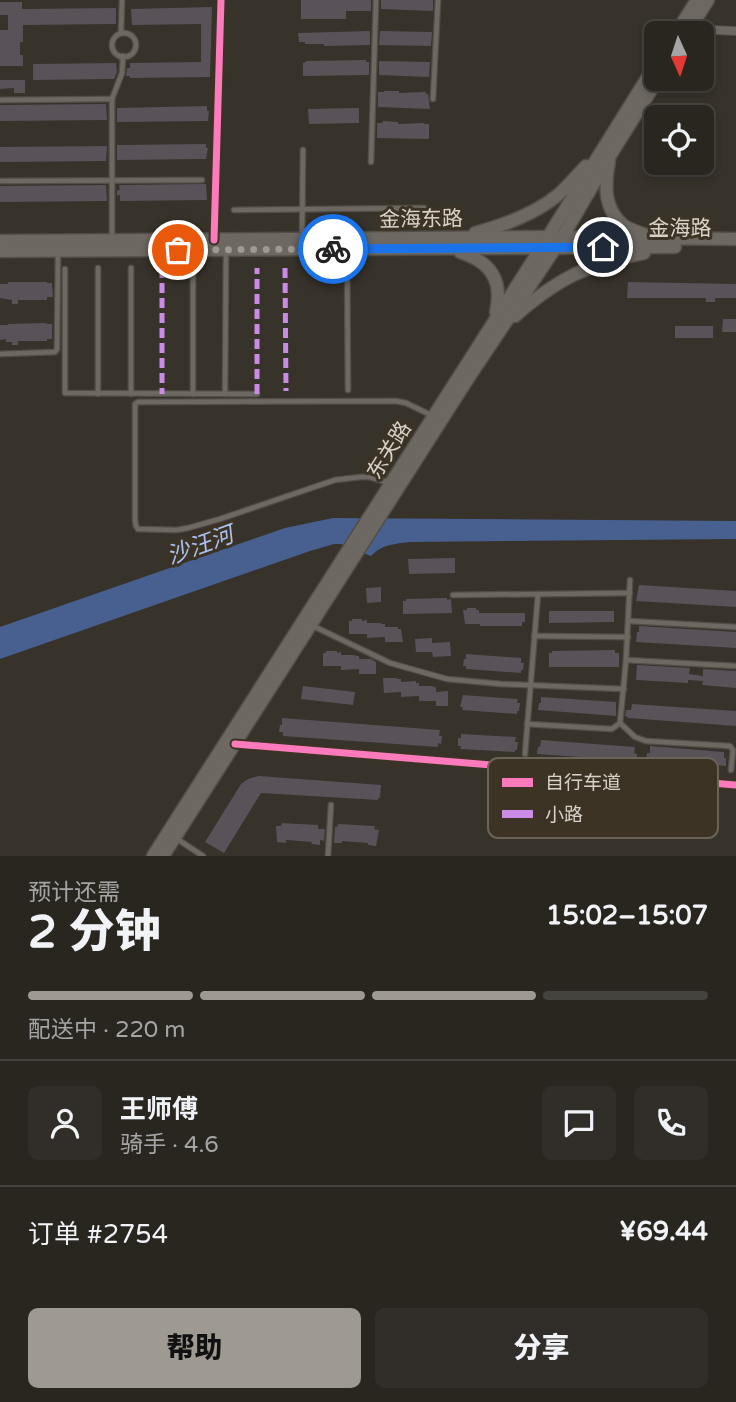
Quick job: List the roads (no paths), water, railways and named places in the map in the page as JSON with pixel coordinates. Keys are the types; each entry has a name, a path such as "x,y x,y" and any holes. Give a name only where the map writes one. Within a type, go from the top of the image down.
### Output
{"main road":[{"path":"684,21 697,0"},
{"path":"694,21 708,0"},
{"name":"东关路","path":"163,856 551,243 644,85"},
{"name":"东关路","path":"607,151 650,91"},
{"path":"607,151 606,195 612,212 624,226 656,239"},
{"path":"452,243 529,214 558,195 607,151"},
{"name":"金海路","path":"551,243 736,239"},
{"name":"金海东路","path":"0,241 551,243"},
{"name":"金海东路","path":"0,251 346,249 452,243"},
{"path":"452,243 488,267 498,286 497,325"},
{"name":"金海路","path":"551,243 736,247"},
{"path":"497,325 558,282 587,268 620,257 675,247"},
{"name":"东关路","path":"153,856 433,416 497,325"}],"street":[{"path":"214,240 221,0"},
{"path":"714,31 736,31"},
{"path":"234,744 488,765"},
{"path":"718,784 736,785"}],"lane":[{"path":"121,33 122,0"},
{"path":"371,162 376,0"},
{"path":"433,99 438,0"},
{"path":"121,33 131,36 135,42 132,53 123,56 116,53 112,46 113,38 121,33"},
{"path":"112,240 112,99 122,73 123,56"},
{"path":"0,100 112,99"},
{"path":"302,240 303,150"},
{"path":"0,181 202,180"},
{"path":"234,210 424,208"},
{"path":"346,249 348,390"},
{"path":"0,354 55,352 57,349 58,250"},
{"path":"225,394 226,250"},
{"path":"65,268 65,393 257,394"},
{"path":"98,268 98,394"},
{"path":"131,268 131,394"},
{"path":"193,268 193,394"},
{"path":"390,484 369,477 335,480 188,528 138,529 135,526 135,404 396,401 433,416"},
{"path":"527,724 612,729 620,723 631,580"},
{"path":"453,595 630,593"},
{"path":"525,754 538,594"},
{"path":"628,621 736,628"},
{"path":"311,625 390,663 429,675 463,681 624,689"},
{"path":"534,636 628,637"},
{"path":"626,660 736,666"},
{"path":"620,723 635,737 646,741 730,746 733,750 732,770"},
{"path":"328,856 331,805"},
{"path":"175,838 203,856"}],"water":[{"path":"333,518 736,521 736,539 410,542 384,547 371,556 341,544 334,544 0,659 0,627 285,528"}],"water label":[{"name":"沙汪河","path":"200,545"}]}
